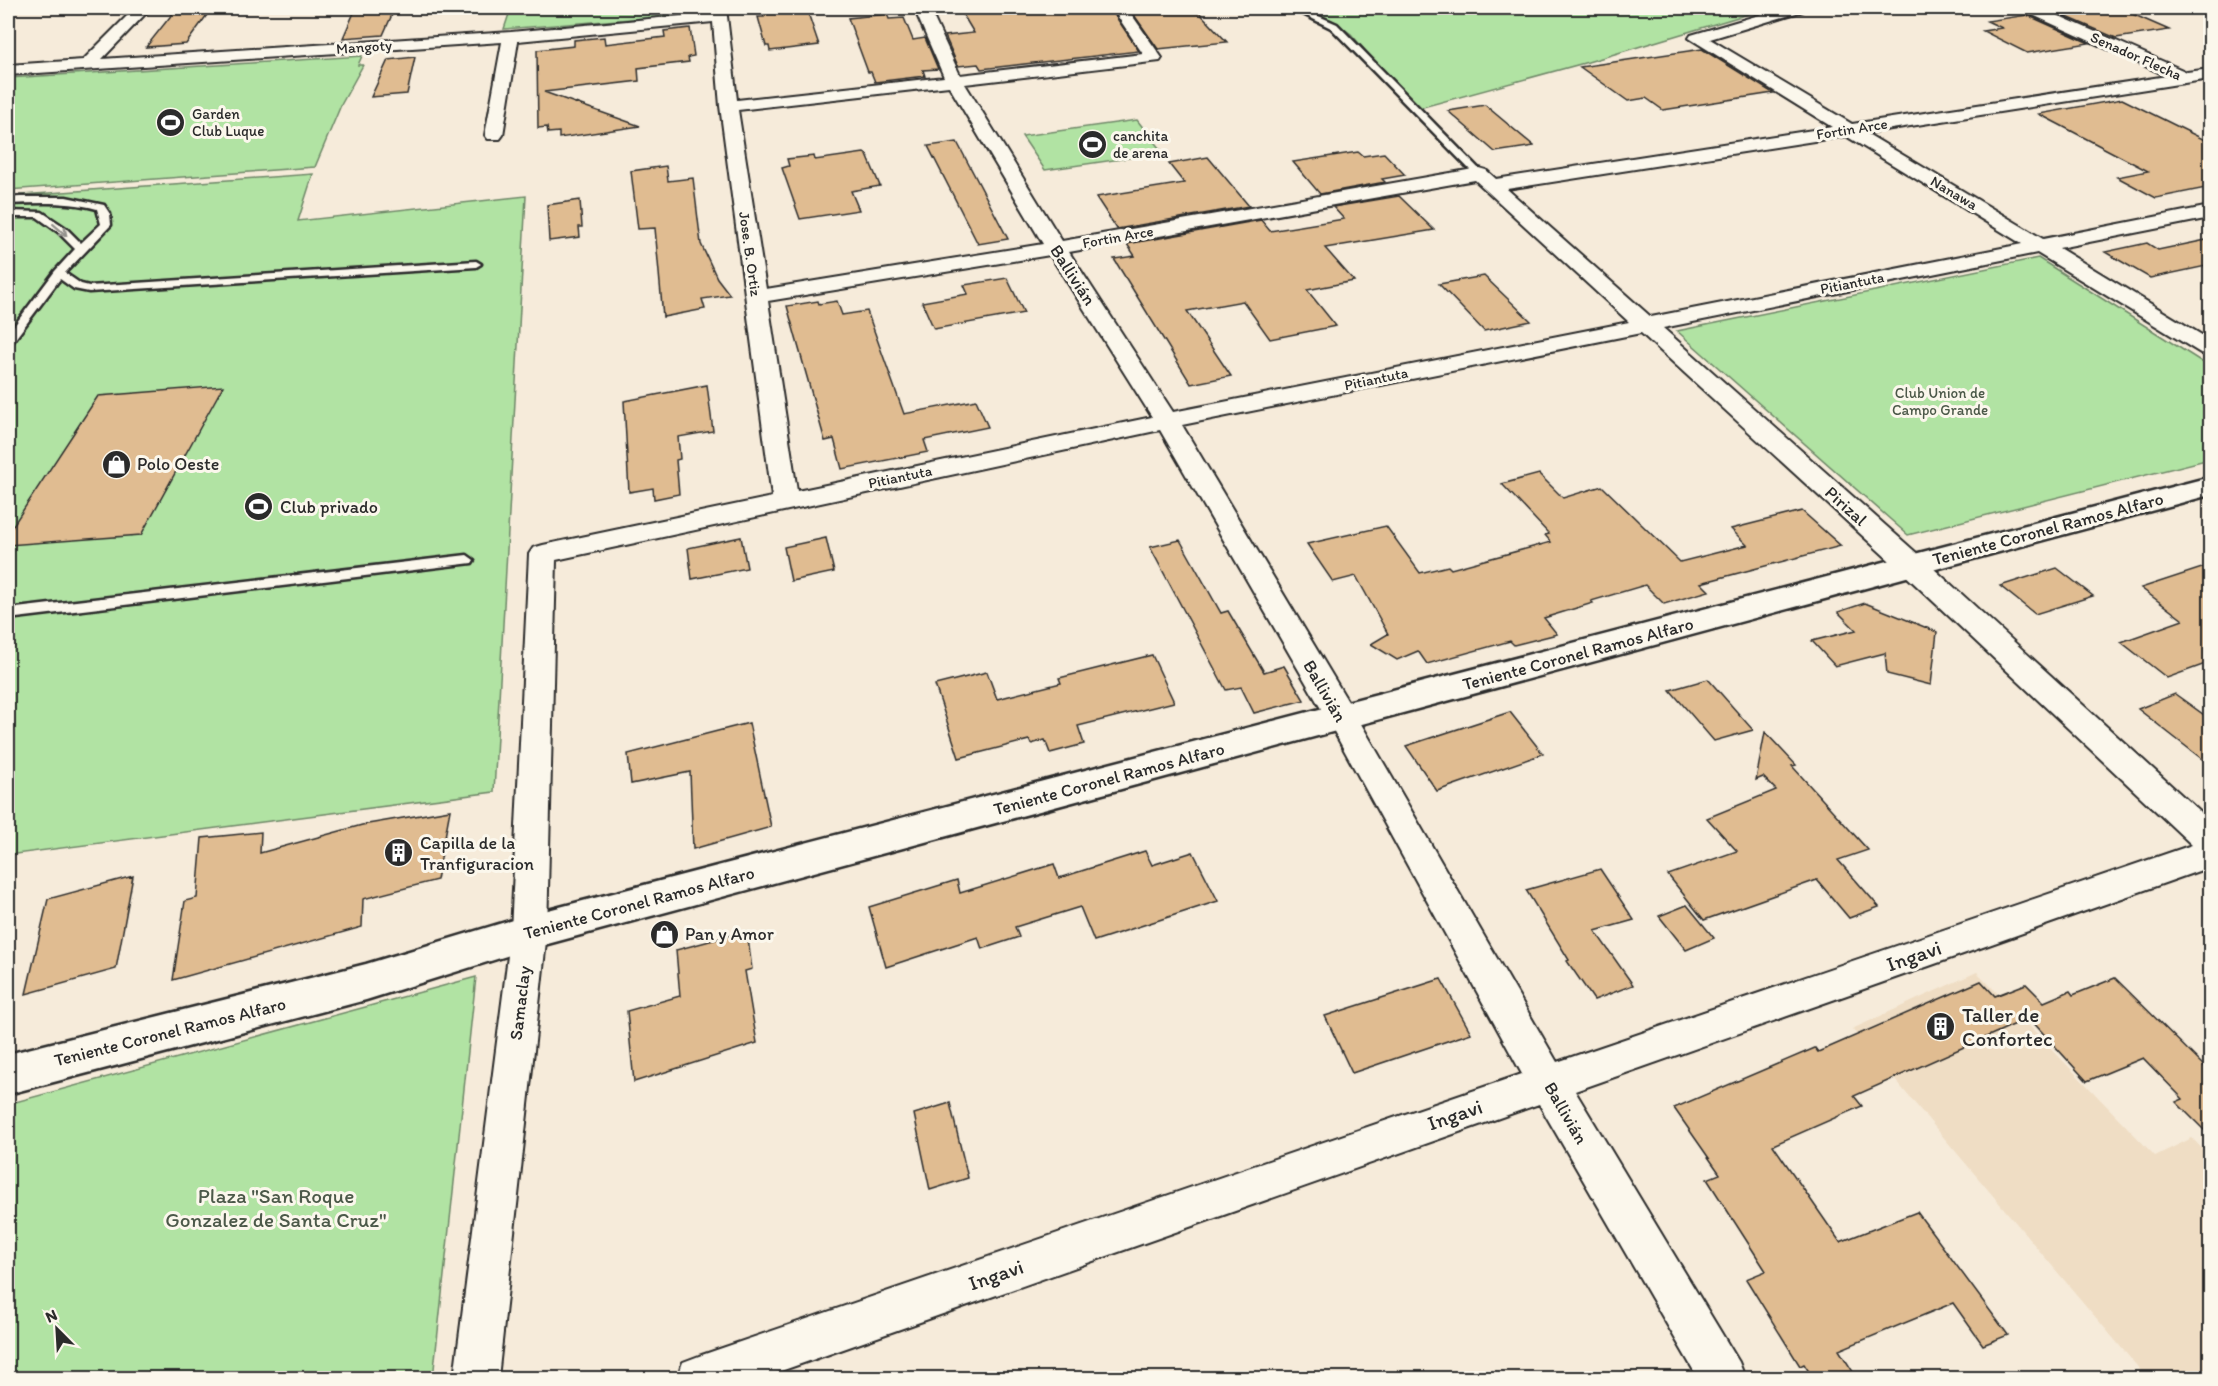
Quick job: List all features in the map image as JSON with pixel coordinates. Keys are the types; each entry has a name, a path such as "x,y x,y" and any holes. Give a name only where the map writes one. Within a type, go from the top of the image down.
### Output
{"street":[{"path":"87,65 143,8"},
{"name":"Ballivián","path":"921,8 954,81 1056,248 1167,421 1342,718 1548,1083 1723,1378"},
{"path":"729,106 1154,58 1120,8"},
{"name":"Nanawa","path":"1798,8 1697,38 2211,349"},
{"name":"Senador Flecha","path":"2029,8 2211,89"},
{"name":"Mangoty","path":"8,70 511,37 719,12"},
{"name":"Jose. B. Ortiz","path":"719,12 729,106 786,501"},
{"path":"494,135 511,37"},
{"name":"Fortin Arce","path":"756,297 1486,180 1850,130 2211,74"},
{"name":"Pirizal","path":"1486,180 1911,564 2211,840"},
{"name":"Pitiantuta","path":"543,554 1167,421 1644,324 2211,213"},
{"name":"Teniente Coronel Ramos Alfaro","path":"8,1074 366,982 529,932 2211,486"},
{"name":"Samaclay","path":"476,1378 529,932 543,554"},
{"name":"Ingavi","path":"699,1378 2211,853"}],"lane":[{"path":"1295,8 1334,26 1486,180"},
{"path":"8,201 59,198 101,207 105,214 106,225 59,273 8,341"},
{"path":"8,214 39,214 62,230 81,249"},
{"path":"59,273 78,287 89,289 476,264"},
{"path":"8,614 467,560"}],"shaded area":[{"path":"1977,972 2155,1156 2192,1138 2210,1157 2210,1378 2147,1378 1852,1029"}],"green space":[{"path":"511,8 695,8 695,14 504,29"},
{"path":"1304,8 1768,8 1588,62 1416,109 1351,34 1332,20"},
{"name":"Garden Club Luque","path":"362,56 358,65 363,65 341,105 315,167 8,190 8,78"},
{"name":"canchita de arena","path":"1137,120 1163,153 1045,170 1022,136"},
{"name":"Club privado","path":"313,174 298,221 526,196 494,792 8,855 8,196"},
{"name":"Club Union de Campo Grande","path":"2038,258 2210,367 2210,459 1908,535 1677,331"},
{"name":"Plaza \"San Roque Gonzalez de Santa Cruz\"","path":"476,977 433,1378 8,1378 8,1104"}],"building":[{"path":"177,8 212,8 186,44 146,47"},
{"path":"356,8 395,8 383,35 343,38"},
{"path":"762,8 803,8 807,10 819,45 770,51 769,46 766,46 758,17 764,17"},
{"path":"959,8 1110,8 1139,51 981,69 978,64 958,66 945,36 974,33"},
{"path":"1129,8 1195,8 1227,42 1158,49"},
{"path":"2075,8 2121,9 2169,30 2116,38 2053,11"},
{"path":"887,14 889,19 904,18 913,40 925,38 938,69 923,70 925,76 875,82 871,72 868,72 848,18"},
{"path":"2027,15 2089,43 2027,53 1983,31 2002,28 1987,21"},
{"path":"690,28 694,56 688,57 689,62 638,68 639,81 544,92 640,126 559,138 559,132 548,133 547,127 538,128 537,50 574,46 574,40 604,37 605,44 665,37 664,31"},
{"path":"1702,49 1773,93 1663,110 1646,98 1628,101 1580,67"},
{"path":"415,57 407,94 371,97 388,60"},
{"path":"2122,99 2211,143 2211,187 2156,198 2117,177 2148,171 2039,114"},
{"path":"1485,105 1534,146 1495,152 1448,111"},
{"path":"957,142 1008,239 978,244 928,146"},
{"path":"1358,152 1363,156 1384,153 1405,175 1382,179 1385,182 1320,194 1293,162"},
{"path":"864,153 867,155 880,186 851,191 859,210 800,219 782,168 789,166 787,159 814,156 815,160"},
{"path":"1208,157 1249,206 1117,229 1096,197 1184,183 1169,164"},
{"path":"666,166 668,181 693,178 701,244 717,278 730,295 702,299 705,309 663,317 655,228 638,229 631,171"},
{"path":"1399,196 1434,230 1325,248 1354,281 1307,290 1336,326 1270,339 1243,301 1187,311 1231,376 1191,384 1114,259 1135,256 1127,244 1261,220 1270,231 1344,219 1333,207"},
{"path":"580,200 582,227 579,227 580,237 549,241 547,205"},
{"path":"2211,239 2211,265 2150,278 2105,252 2147,243 2158,250"},
{"path":"1484,276 1531,321 1484,331 1439,284"},
{"path":"1007,278 1024,313 934,329 922,302 968,294 964,285"},
{"path":"818,301 819,304 837,301 842,315 867,311 904,414 976,400 988,427 924,440 928,452 842,469 834,439 825,441 787,306"},
{"path":"707,385 713,431 678,437 680,459 676,460 679,494 654,499 653,488 629,492 624,401"},
{"name":"Polo Oeste","path":"223,386 141,535 8,545 8,533 98,396"},
{"path":"1539,474 1563,498 1602,486 1680,562 1747,545 1731,529 1802,511 1841,546 1701,583 1709,591 1664,604 1645,585 1544,618 1557,634 1514,645 1510,641 1427,664 1418,651 1397,660 1371,644 1388,634 1356,576 1333,582 1307,544 1386,526 1420,573 1448,566 1451,569 1551,542 1545,535 1549,534 1502,484"},
{"path":"741,537 747,568 692,579 688,548"},
{"path":"826,538 834,572 791,581 784,547"},
{"path":"1180,540 1221,613 1228,611 1264,672 1284,666 1304,700 1254,713 1241,687 1226,690 1150,547"},
{"path":"2211,565 2211,662 2167,678 2121,642 2183,620 2141,588"},
{"path":"2057,568 2093,596 2035,614 2000,586"},
{"path":"1865,603 1937,632 1931,685 1887,674 1885,653 1835,666 1812,641 1856,630 1838,612"},
{"path":"1152,655 1174,702 1078,726 1084,744 1050,753 1045,740 1031,744 1029,740 959,758 935,685 987,672 997,699 1061,683 1059,678"},
{"path":"1708,679 1753,730 1714,741 1670,690"},
{"path":"2175,694 2211,720 2211,766 2138,709"},
{"path":"1510,712 1543,754 1437,791 1406,746"},
{"path":"749,723 771,827 693,849 690,772 631,784 628,754"},
{"path":"1765,732 1796,765 1792,766 1868,850 1838,860 1879,907 1849,918 1817,880 1704,920 1668,875 1737,851 1707,818 1776,790 1763,777 1756,780"},
{"path":"450,810 437,880 363,899 362,927 173,980 185,901 197,898 202,838 261,832 260,853 362,825"},
{"path":"1145,851 1152,865 1193,852 1218,901 1094,941 1080,907 1015,927 1019,937 982,949 978,937 886,967 869,907 957,880 960,893 1054,864 1059,878"},
{"path":"1600,869 1634,920 1595,931 1633,985 1594,1000 1567,961 1569,960 1526,890"},
{"path":"133,876 116,969 26,994 48,899"},
{"path":"1687,905 1714,938 1686,950 1659,916"},
{"path":"747,931 752,969 745,971 757,1043 634,1082 627,1011 680,996 676,950"},
{"path":"2115,978 2211,1073 2211,1137 2176,1102 2183,1099 2143,1058 2087,1081 2029,1018 1854,1096 1862,1106 1773,1145 1840,1242 1917,1212 2008,1335 1983,1345 1953,1303 1839,1350 1857,1378 1813,1378 1804,1364 1800,1366 1746,1279 1766,1271 1707,1179 1720,1174 1674,1108 1815,1048 1818,1052 1981,981 1995,996 2026,984 2044,1002 2070,991 2073,995"},
{"path":"1441,979 1471,1033 1352,1073 1325,1016"},
{"path":"950,1103 968,1178 930,1190 914,1114"}],"place":[{"name":"Garden Club Luque","path":"171,123"},
{"name":"canchita de arena","path":"1092,145"},
{"name":"Polo Oeste","path":"116,464"},
{"name":"Club privado","path":"259,507"},
{"name":"Capilla de la Tranfiguracion","path":"399,853"},
{"name":"Pan y Amor","path":"664,934"},
{"name":"Taller de Confortec","path":"1941,1027"}]}
